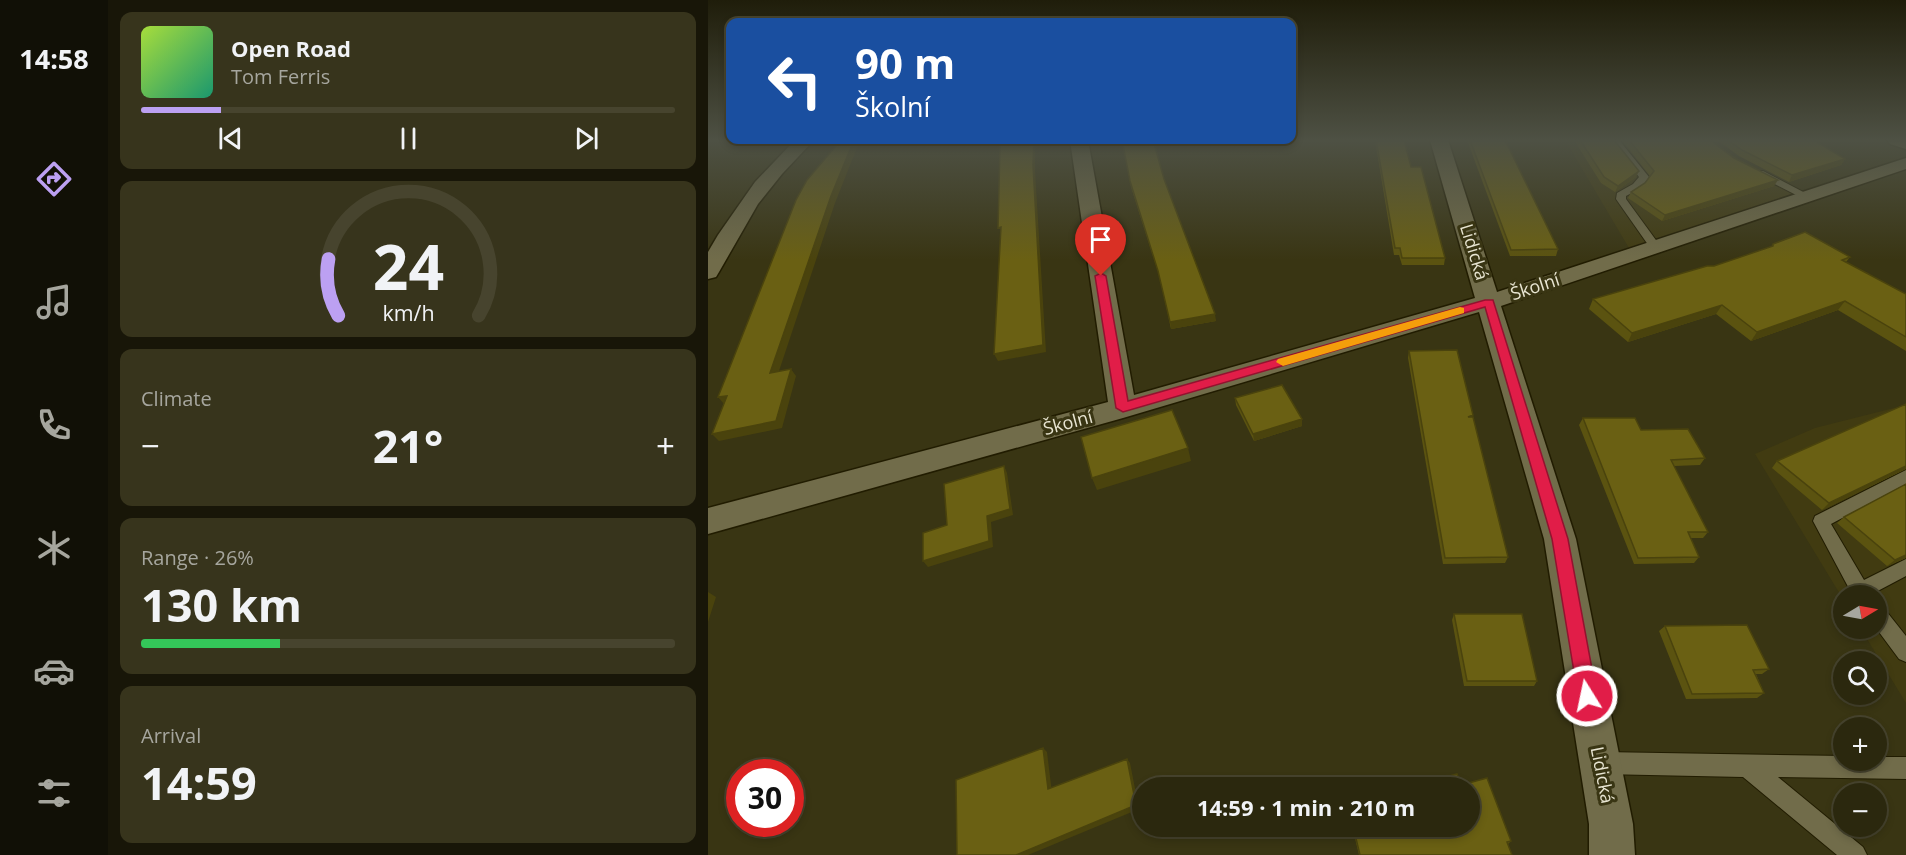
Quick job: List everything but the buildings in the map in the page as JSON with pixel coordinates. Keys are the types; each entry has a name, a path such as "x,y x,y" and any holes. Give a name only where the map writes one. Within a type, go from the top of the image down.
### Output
{"street":[{"path":"708,272 730,229 766,180"},
{"path":"1086,180 1123,408"},
{"name":"Lidická","path":"1451,180 1560,539 1611,824 1612,855"},
{"name":"Školní","path":"708,521 1123,408 1489,302 1855,180"}],"lane":[{"path":"1642,180 1637,186 1621,195 1621,199 1655,247"},
{"path":"1774,180 1806,196"},
{"path":"1857,585 1821,521 1906,476"},
{"path":"1876,585 1906,567"},
{"path":"1887,627 1906,652"},
{"path":"1599,763 1906,768"},
{"path":"1747,766 1855,855"}],"shaded area":[{"path":"1589,180 1779,180 1801,191 1629,248"},
{"path":"1906,405 1906,703 1887,672 1887,651 1874,651 1867,639 1887,639 1887,585 1835,585 1755,454 1815,428"}],"slow traffic":[{"path":"1283,362 1460,311"}],"route":[{"path":"1101,276 1123,408 1489,302 1560,539 1587,696"}]}
